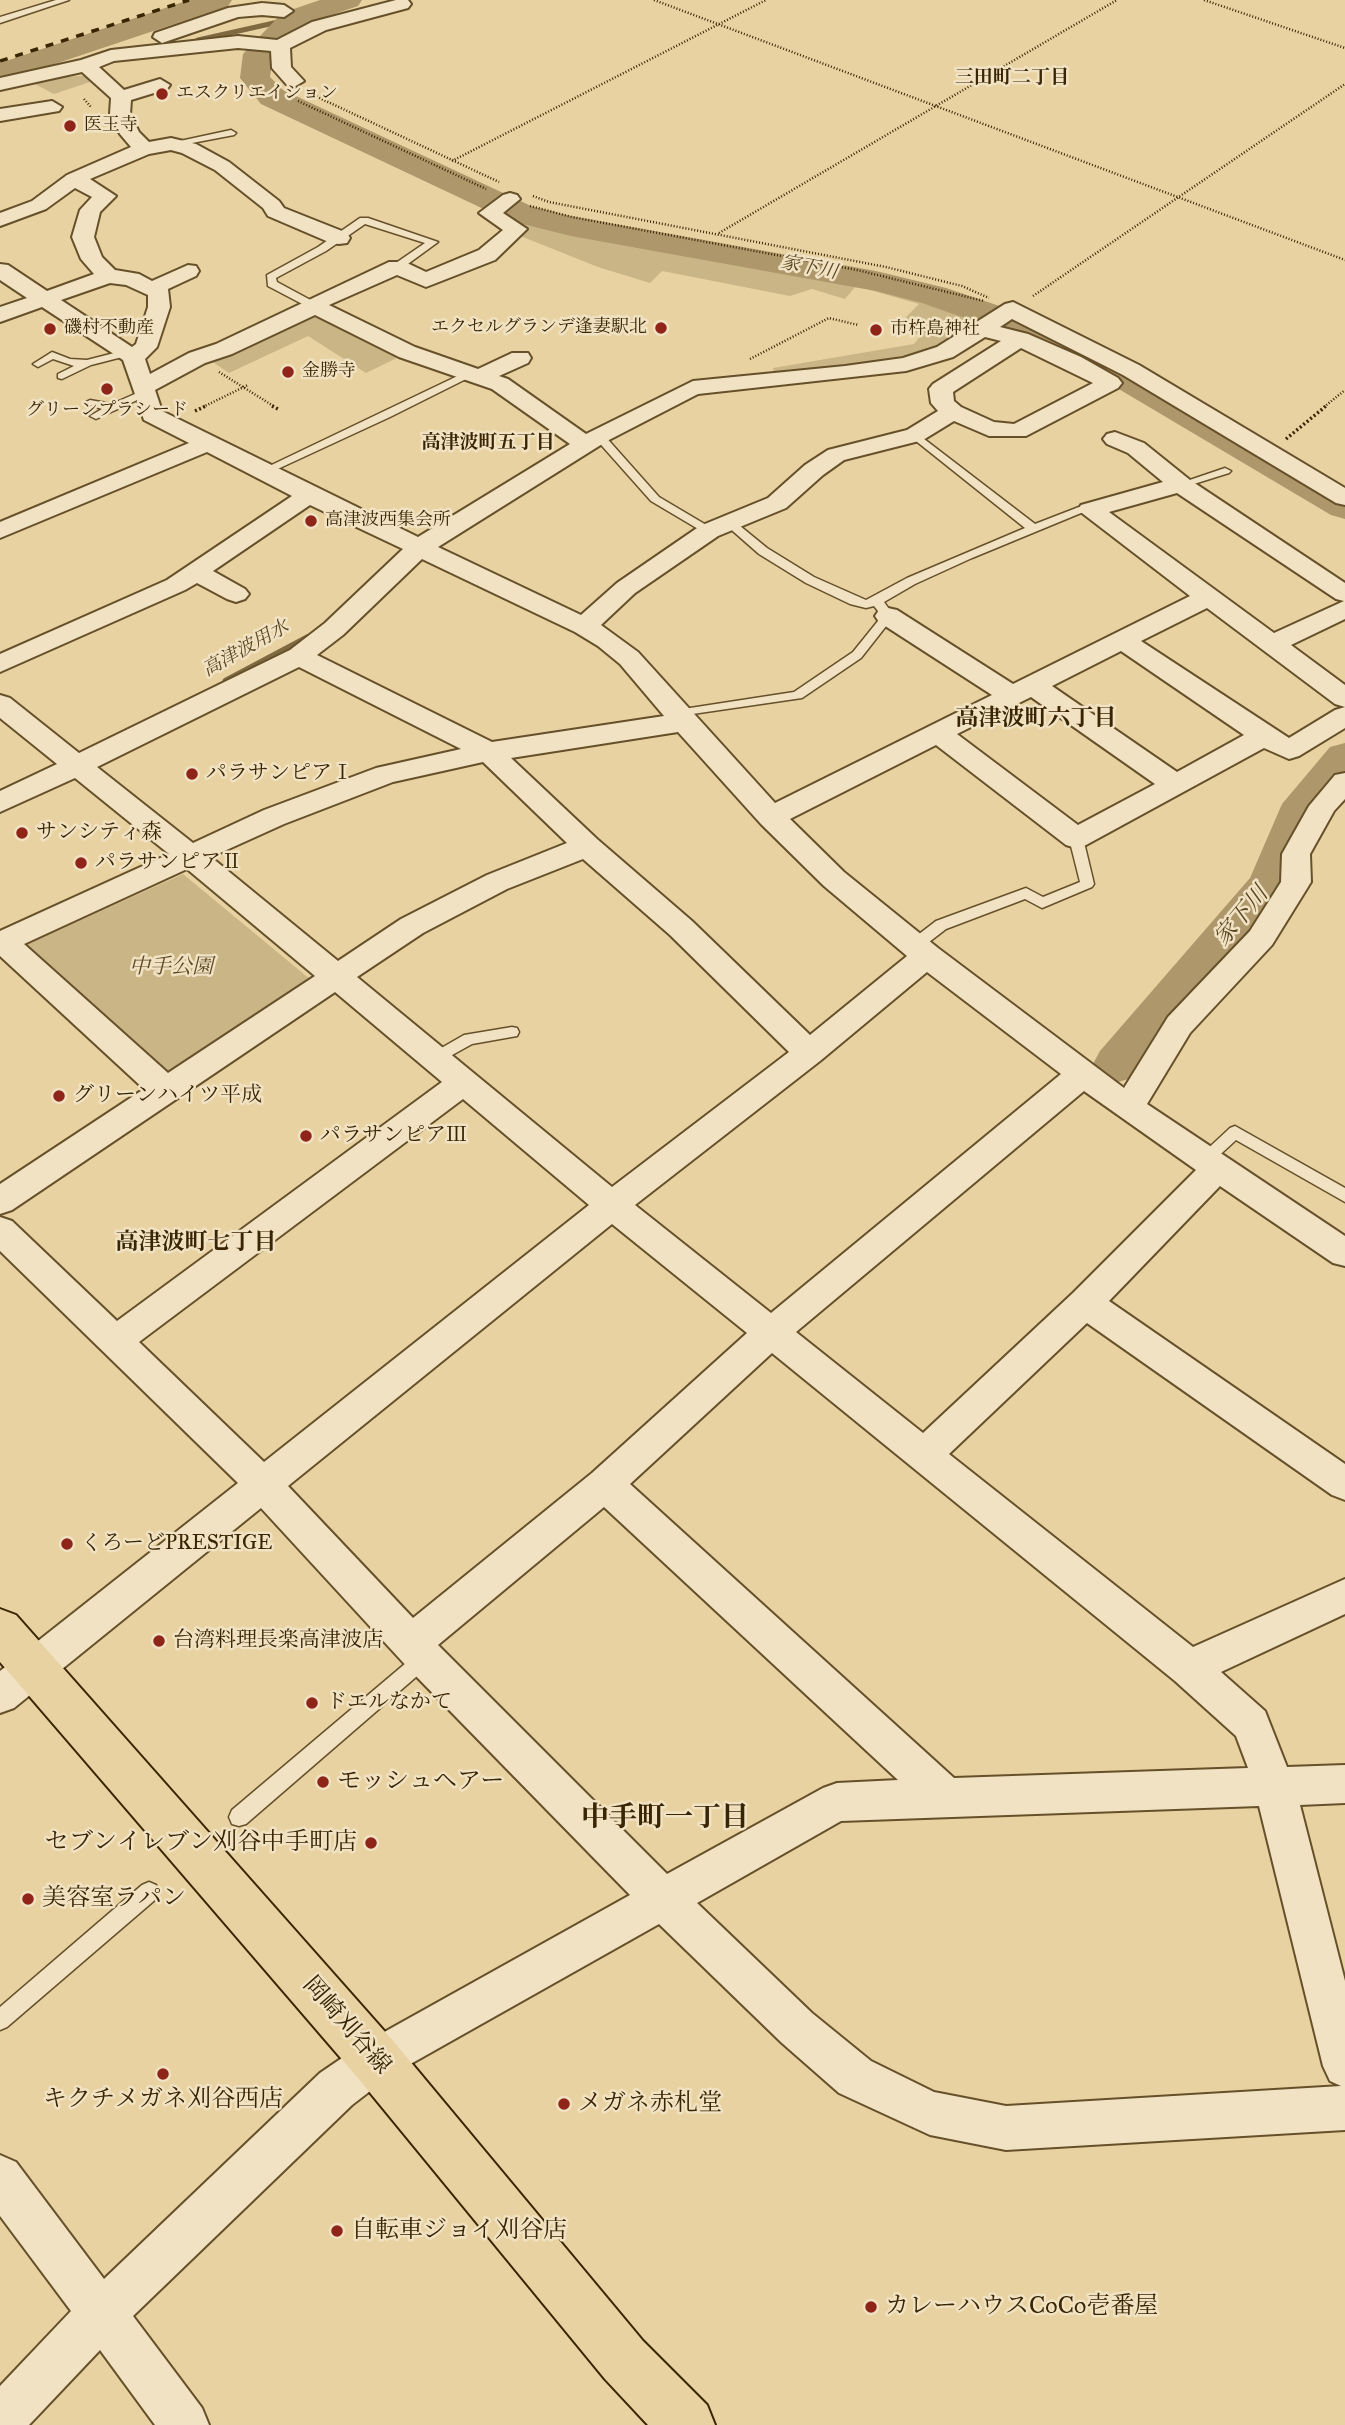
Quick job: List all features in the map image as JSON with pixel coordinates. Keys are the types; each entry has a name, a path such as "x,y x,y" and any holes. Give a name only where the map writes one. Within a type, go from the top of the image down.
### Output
{"main road":[{"name":"岡崎刈谷線","path":"0,1629 17,1681 376,2060 624,2360 687,2425"}],"street":[{"path":"292,90 282,68 284,43 302,26 313,21 380,0"},
{"path":"111,56 248,43 284,43 319,26 402,4"},
{"path":"1,81 86,65 235,12 262,9 284,11"},
{"path":"86,65 121,97"},
{"path":"121,97 160,85"},
{"path":"121,97 120,114 130,134 144,149"},
{"path":"0,115 52,107"},
{"path":"0,220 39,205 74,179 144,149 171,144 189,148 222,166 272,205 275,212 339,238"},
{"path":"74,179 106,196 90,210 83,237 92,259 108,276"},
{"path":"143,391 197,358 224,349 397,267 426,280 487,255 516,229 488,213 512,194"},
{"path":"0,270 129,355 152,415 309,495 584,626 607,640 629,658 771,817 834,879 921,951 1082,1075 1345,1253"},
{"path":"152,289 188,271"},
{"path":"0,315 108,276 131,279 159,292 159,307 146,348 129,355"},
{"path":"314,306 382,341 500,384 592,440"},
{"path":"0,803 299,656 334,629 421,547 592,440 693,388 845,373 906,364 944,352 1013,309 1018,314 1130,370 1345,498"},
{"path":"983,329 1020,339 1073,362 1110,383 1018,431 989,429 953,412 943,403 941,389 1020,339"},
{"path":"473,375 520,358"},
{"path":"584,626 626,588 719,527 777,503 814,470 836,456 915,435 953,412"},
{"path":"1115,439 1136,448 1181,485 1345,594"},
{"path":"0,531 209,443"},
{"path":"1090,510 1181,485"},
{"path":"0,664 176,585 309,495"},
{"path":"1090,510 1345,698"},
{"path":"196,572 236,594"},
{"path":"771,817 1208,598"},
{"path":"882,608 1176,785"},
{"path":"1273,645 1345,609"},
{"path":"1122,640 1289,750 1345,716"},
{"path":"299,656 489,752 587,846 681,928 809,1054"},
{"path":"0,704 191,856 612,1205 1189,1668 1251,1724 1275,1788 1345,2066"},
{"path":"165,1089 1,942 274,817 386,774 489,752 681,718"},
{"path":"938,733 1076,838 1264,736"},
{"path":"1128,1108 1180,1025 1261,938 1296,882 1296,854 1323,806 1345,782"},
{"path":"0,1201 412,926 473,894 587,846"},
{"path":"17,1681 612,1205 809,1054 921,951"},
{"path":"419,1651 772,1332 1082,1075"},
{"path":"114,1342 464,1082"},
{"path":"923,1455 1085,1303 1212,1164"},
{"path":"0,1230 263,1484 419,1651 664,1900 797,2028 855,2077 930,2113 1006,2128 1345,2108"},
{"path":"1085,1303 1345,1484"},
{"path":"605,1484 945,1797"},
{"path":"1189,1668 1345,1596"},
{"path":"0,2421 102,2313 336,2089 376,2060 837,1802 1345,1784"},
{"path":"0,2178 185,2425"}],"lane":[{"path":"0,20 65,0"},
{"path":"171,144 231,133"},
{"path":"314,306 272,284 271,277 339,238 363,220 433,242 397,267"},
{"path":"38,364 52,355 68,362 87,363 129,355"},
{"path":"62,376 87,363"},
{"path":"265,471 473,375"},
{"path":"96,416 143,391"},
{"path":"90,403 111,407"},
{"path":"915,435 958,466 984,492 1034,529"},
{"path":"592,440 655,499 719,527 810,580 854,601 882,608"},
{"path":"1181,485 1225,471"},
{"path":"681,718 798,695 857,655 882,608 911,580 1079,510 1090,510"},
{"path":"921,951 941,925 1026,893 1042,903 1087,884 1076,838"},
{"path":"436,1058 469,1039 512,1032"},
{"path":"1212,1164 1235,1132 1345,1196"},
{"path":"239,1817 419,1651"},
{"path":"0,2020 149,1892"}],"path":[{"path":"654,0 1345,260"},
{"path":"451,161 766,0"},
{"path":"718,233 1117,0"},
{"path":"1204,0 1345,47"},
{"path":"292,90 512,194 572,217 857,270 1013,309 1345,84"},
{"path":"292,90 451,161 512,194 886,267 962,286 1013,309"},
{"path":"84,99 91,107"},
{"path":"758,355 829,318 858,325"},
{"path":"197,358 278,409"},
{"path":"171,424 248,385"},
{"path":"1282,442 1345,390"}],"green space":[{"path":"91,75 96,80 54,94 27,80"},
{"path":"502,209 570,229 826,274 982,317 937,348 900,359 774,373 773,368 914,344 921,335 895,328 919,304 856,286 845,299 812,289 790,296 662,271 650,283 598,267 518,235 495,213"},
{"path":"315,310 403,355 366,373 308,336 229,373 207,358"},
{"name":"中手公園","path":"183,874 311,980 169,1073 25,945"}],"waterway":[{"path":"8,70 218,0"},
{"name":"家下川","path":"348,0 292,19 258,54 255,78 272,97 519,213 571,226 876,281 934,295 1043,333 1093,358 1345,507"},
{"path":"198,40 292,19"},
{"name":"高津波用水","path":"226,681 307,638"},
{"name":"家下川","path":"1118,1064 1270,885 1298,815 1345,757"}],"railway":[{"path":"0,61 189,0"}],"place":[{"name":"エスクリエイション","path":"162,94"},
{"name":"医王寺","path":"70,126"},
{"name":"エクセルグランデ逢妻駅北","path":"661,328"},
{"name":"磯村不動産","path":"50,329"},
{"name":"市杵島神社","path":"876,330"},
{"name":"金勝寺","path":"288,372"},
{"name":"グリーンプラシード","path":"107,389"},
{"name":"高津波西集会所","path":"311,521"},
{"name":"パラサンピアⅠ","path":"192,774"},
{"name":"サンシティ森","path":"22,833"},
{"name":"パラサンピアⅡ","path":"81,863"},
{"name":"グリーンハイツ平成","path":"59,1096"},
{"name":"パラサンピアⅢ","path":"306,1136"},
{"name":"くろーどPRESTIGE","path":"67,1544"},
{"name":"台湾料理長楽高津波店","path":"159,1641"},
{"name":"ドエルなかて","path":"312,1703"},
{"name":"モッシュヘアー","path":"323,1782"},
{"name":"セブンイレブン刈谷中手町店","path":"371,1843"},
{"name":"美容室ラパン","path":"28,1899"},
{"name":"キクチメガネ刈谷西店","path":"163,2074"},
{"name":"メガネ赤札堂","path":"564,2104"},
{"name":"自転車ジョイ刈谷店","path":"337,2231"},
{"name":"カレーハウスCoCo壱番屋","path":"871,2307"}],"district":[{"name":"三田町二丁目","path":"1012,78"},
{"name":"高津波町五丁目","path":"488,443"},
{"name":"高津波町六丁目","path":"1036,719"},
{"name":"高津波町七丁目","path":"196,1243"},
{"name":"中手町一丁目","path":"665,1819"}]}
